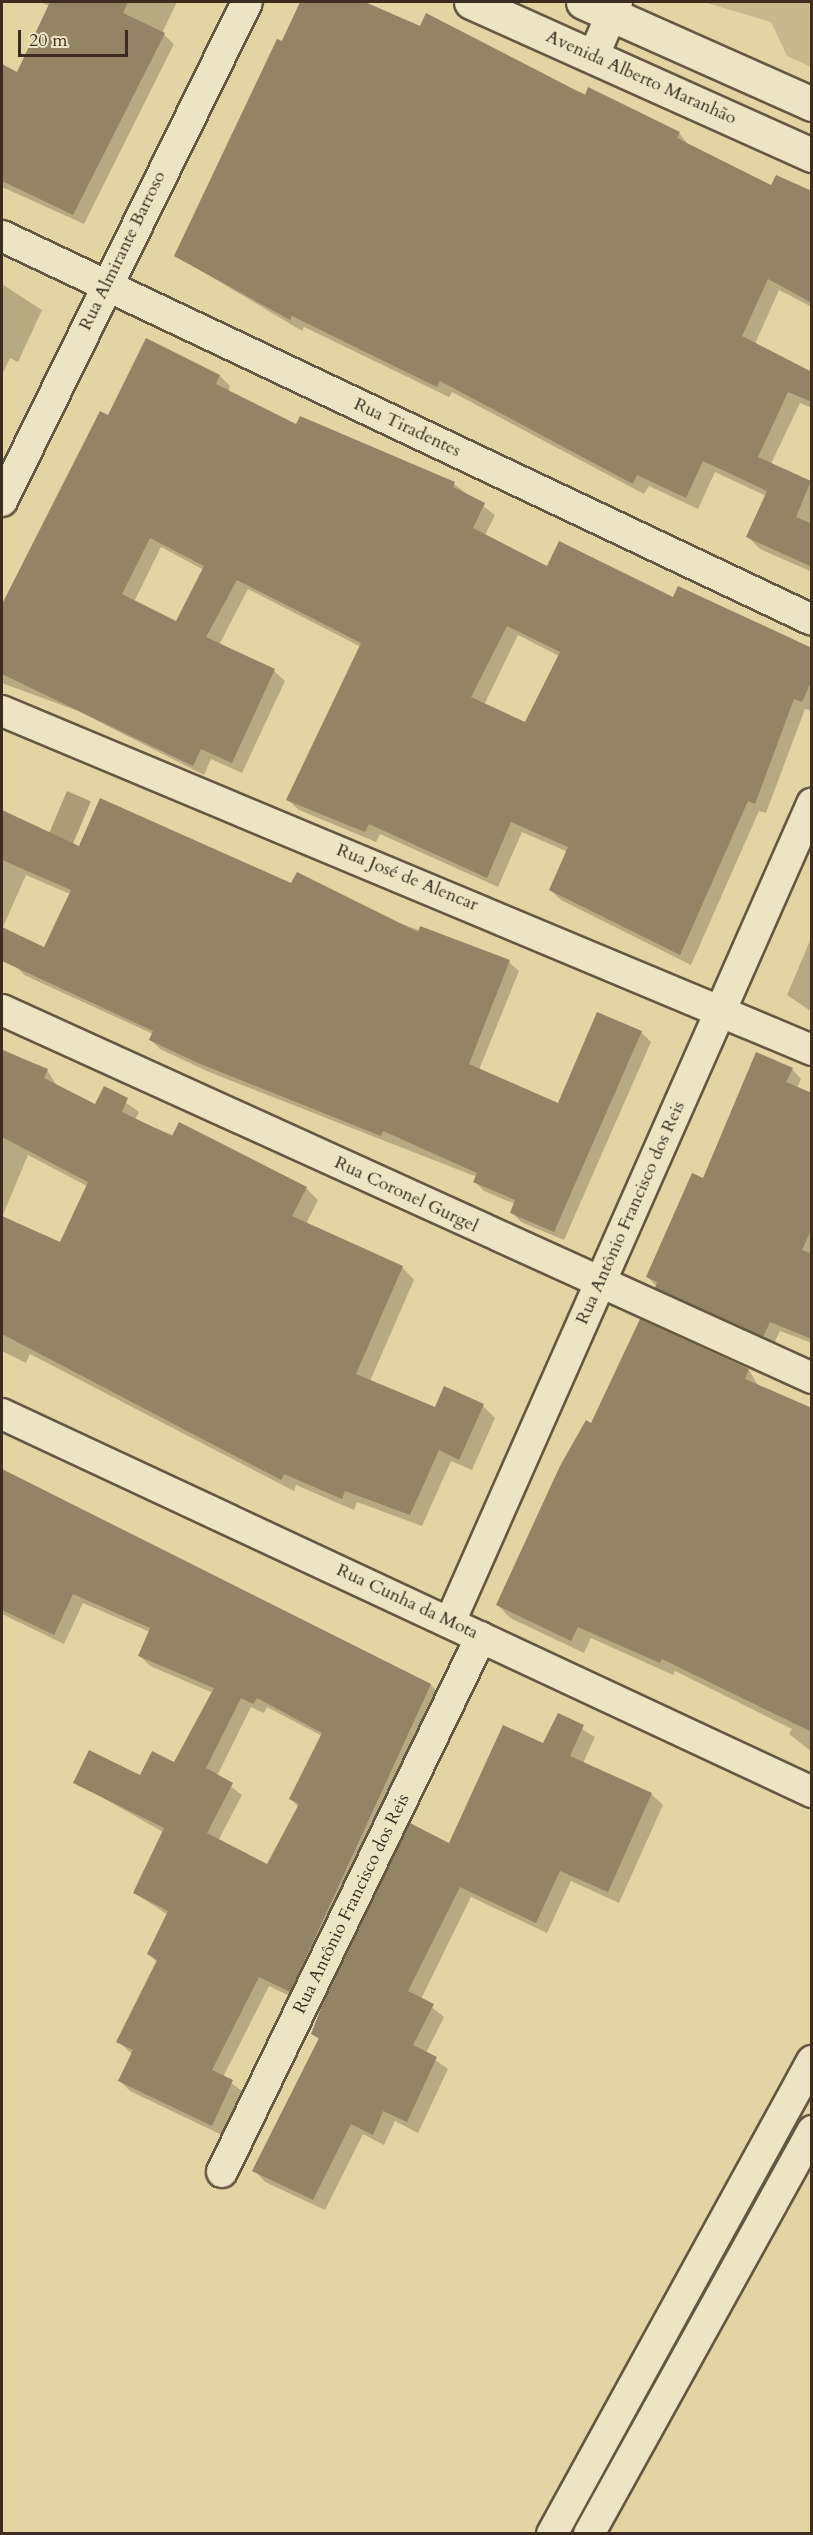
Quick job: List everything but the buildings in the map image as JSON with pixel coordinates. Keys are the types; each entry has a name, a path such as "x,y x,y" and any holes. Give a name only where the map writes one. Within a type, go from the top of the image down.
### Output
{"main road":[{"name":"Avenida Alberto Maranhão","path":"471,2 812,155"},
{"path":"604,6 812,104"}],"street":[{"name":"Rua Almirante Barroso","path":"2,501 105,285 247,2"},
{"path":"593,57 604,6"},
{"name":"Rua Tiradentes","path":"2,236 812,620"},
{"name":"Rua José de Alencar","path":"2,711 812,1050"},
{"name":"Rua Antônio Francisco dos Reis","path":"450,1622 812,804"},
{"name":"Rua Coronel Gurgel","path":"2,1010 600,1283 812,1377"},
{"name":"Rua Cunha da Mota","path":"2,1414 812,1792"},
{"name":"Rua Antônio Francisco dos Reis","path":"222,2172 481,1637"},
{"path":"552,2534 812,2061"},
{"path":"589,2534 812,2131"}],"shaded area":[{"path":"704,2 811,2 811,67 787,56 771,22"},
{"path":"67,791 91,801 70,850 46,840"}]}
